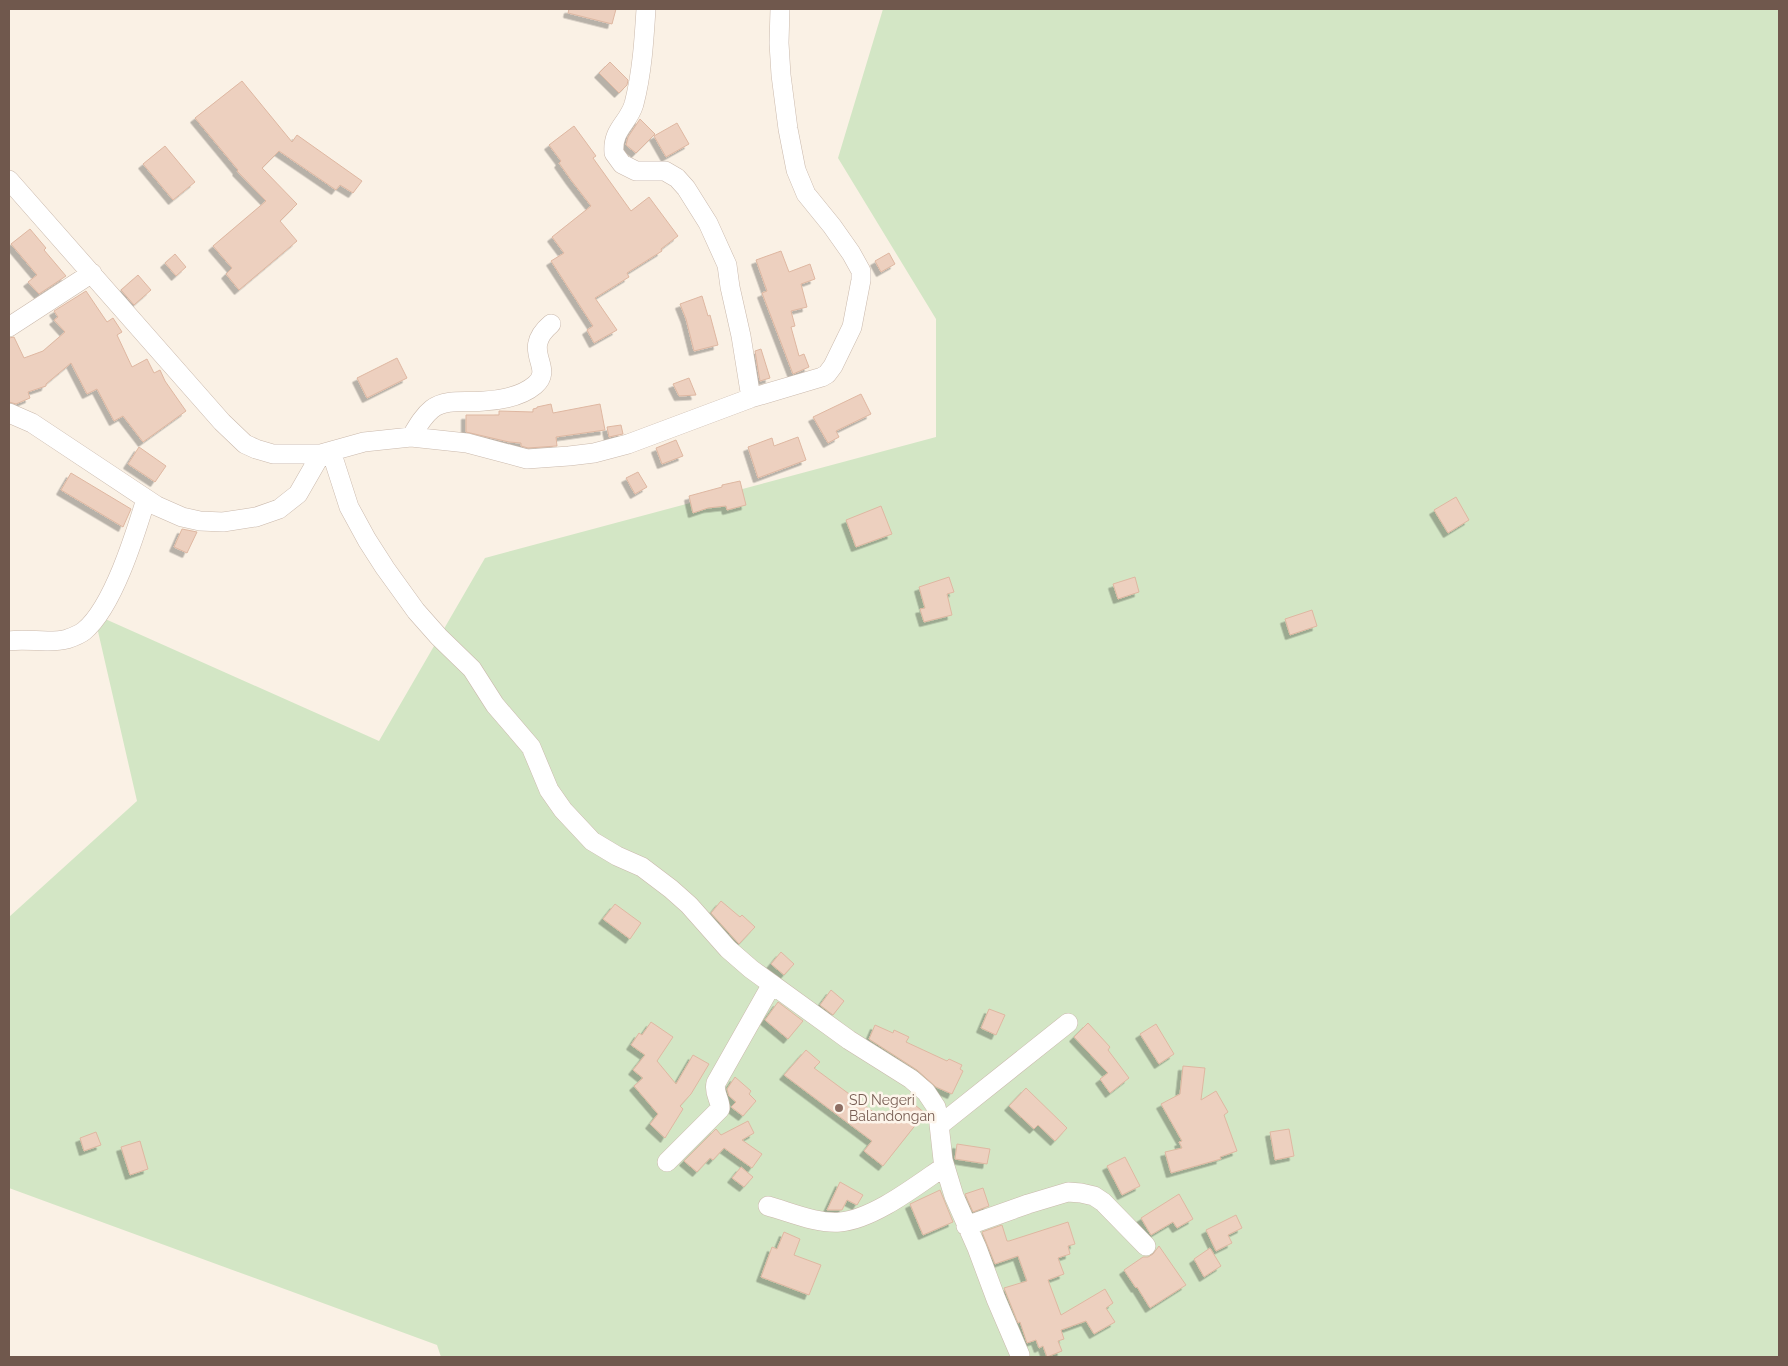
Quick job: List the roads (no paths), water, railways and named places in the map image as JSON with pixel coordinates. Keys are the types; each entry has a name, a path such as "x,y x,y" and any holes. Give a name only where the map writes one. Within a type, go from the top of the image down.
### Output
{"street":[{"path":"646,9 638,88 633,108 615,135 614,152 622,164 636,171 665,171 676,178 686,188 708,223 727,264 751,398"},
{"path":"9,180 158,351 245,444 273,454 326,453 364,442 411,437 467,443 527,458 569,456 594,452 628,444 751,398 822,377 831,370 852,327 861,271 832,226 806,194 796,170 792,154 782,75 779,43 780,9"},
{"path":"9,327 92,273"},
{"path":"411,437 432,408 445,403 486,402 509,397 526,392 537,384 543,372 536,346 541,333 551,324"},
{"path":"9,413 32,423 164,510 191,520 214,522 256,517 279,509 292,500 326,453"},
{"path":"326,453 346,499 367,540 408,602 439,637 472,669 496,705 531,747 549,790 563,810 592,841 617,856 642,867 671,889 689,906 728,949 772,984 849,1040 920,1086 926,1092 936,1107 945,1166 954,1196 1020,1355"},
{"path":"9,641 63,640 75,636 89,626 103,607 118,577 133,541 146,499"},
{"path":"667,1162 720,1110 720,1104 715,1091 716,1083 772,984"},
{"path":"940,1125 1068,1023"},
{"path":"768,1206 822,1220 839,1222 858,1218 902,1195 945,1166"},
{"path":"966,1226 1068,1192 1081,1193 1094,1196 1103,1202 1146,1246"}],"place":[{"name":"SD Negeri Balandongan","path":"839,1108"}]}
